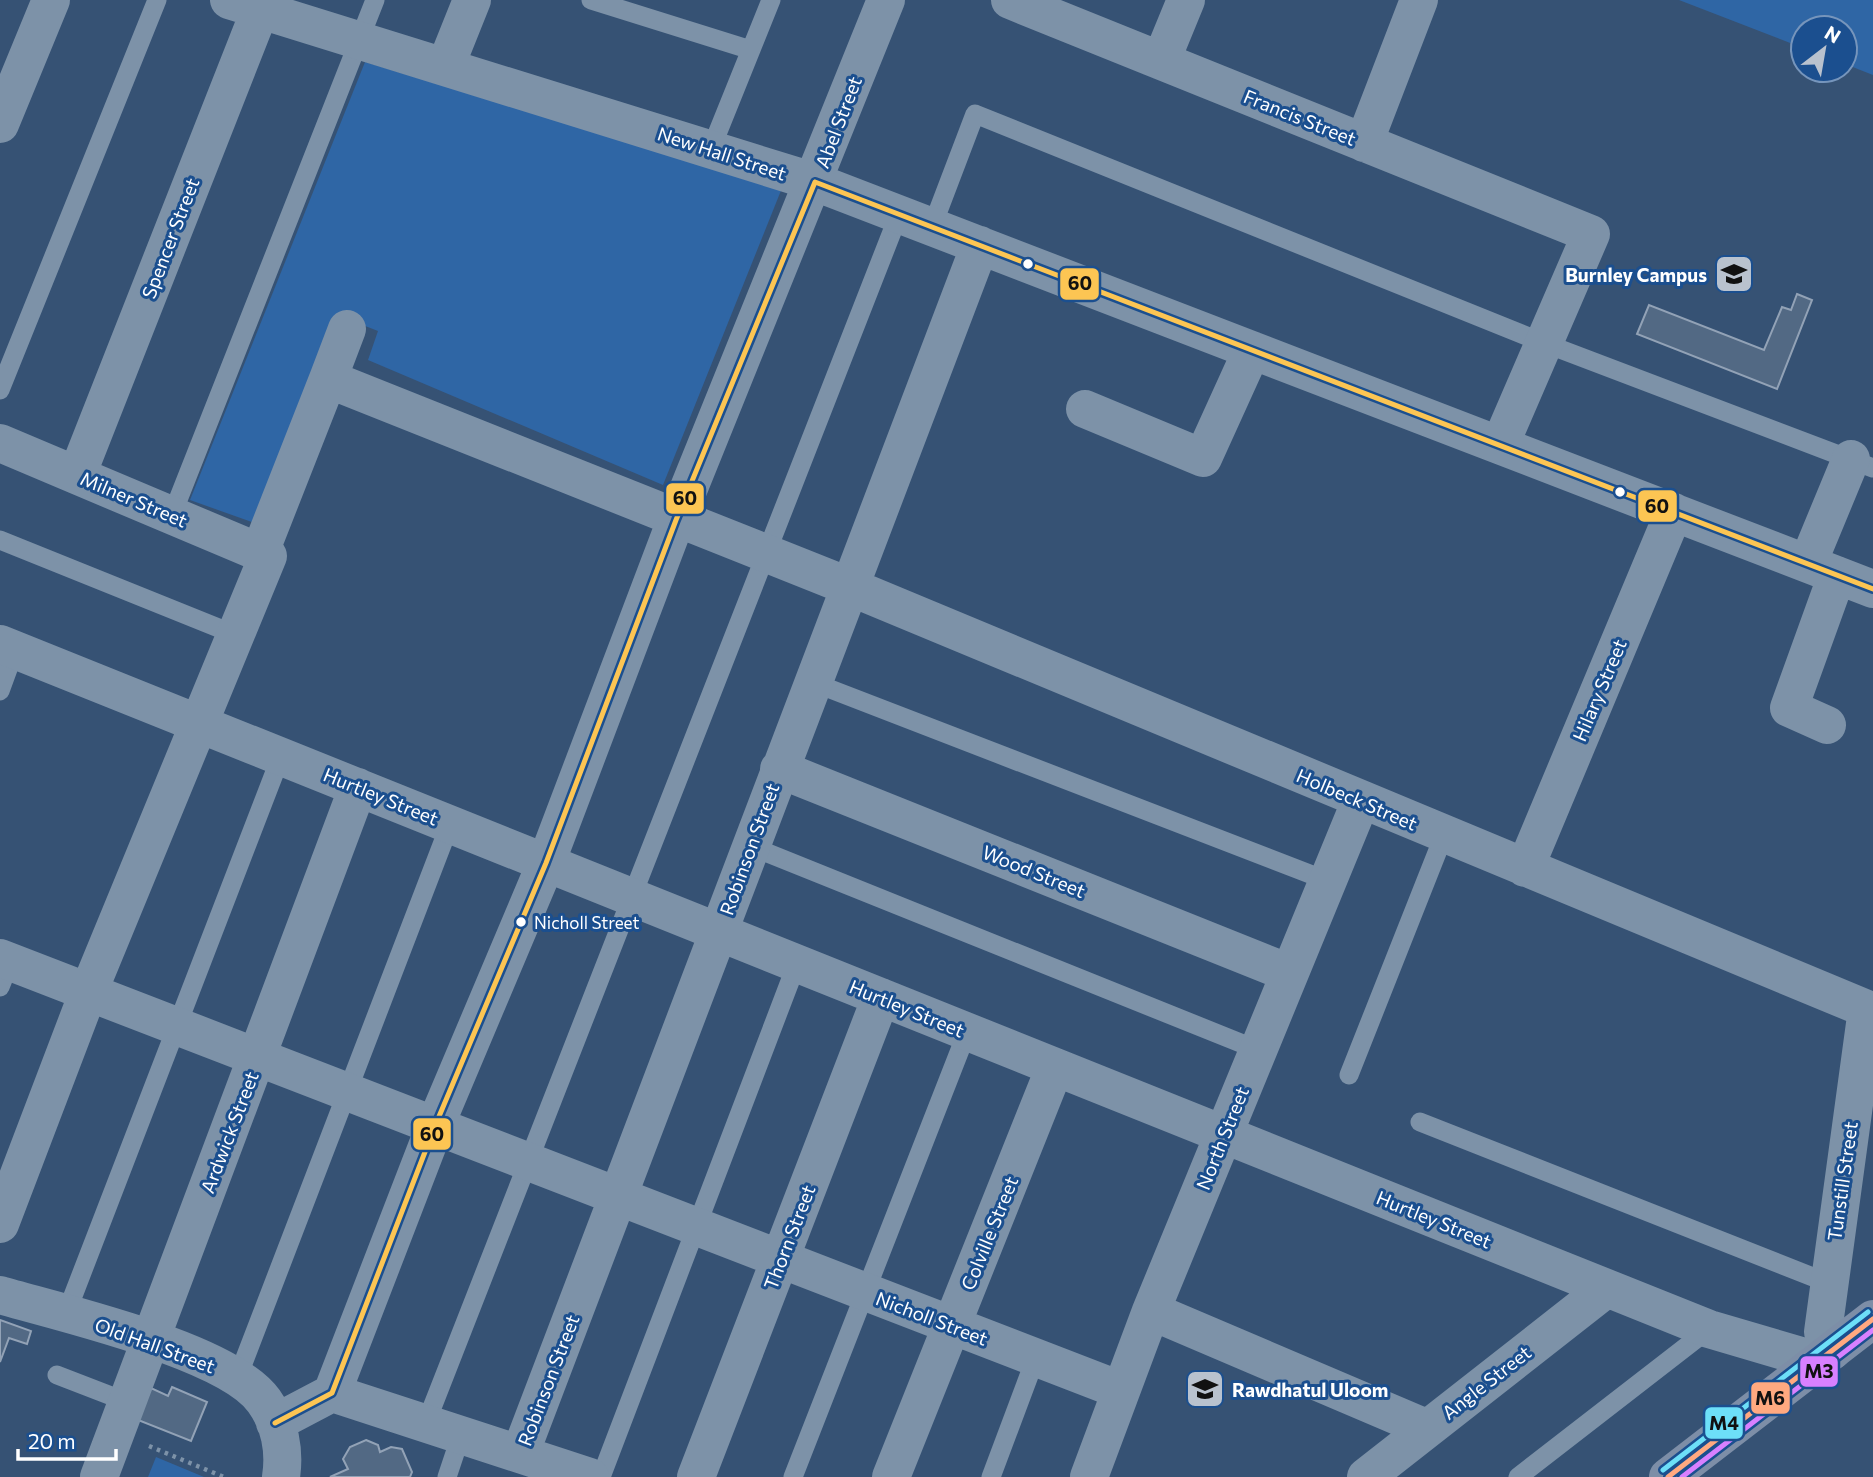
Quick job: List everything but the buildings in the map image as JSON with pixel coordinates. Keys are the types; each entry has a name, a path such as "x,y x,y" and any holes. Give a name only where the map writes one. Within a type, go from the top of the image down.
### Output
{"main road":[{"path":"1668,1477 1873,1319"},
{"path":"1711,1477 1735,1425"}],"street":[{"path":"0,124 51,0"},
{"path":"446,65 472,0"},
{"name":"Abel Street","path":"332,1393 435,1126 546,863 676,520 815,182 886,0"},
{"name":"Francis Street","path":"1010,0 1591,234 1544,343"},
{"path":"1161,61 1186,0"},
{"path":"1364,143 1419,0"},
{"name":"New Hall Street","path":"251,3 359,40 815,182 1873,589"},
{"name":"Spencer Street","path":"77,475 251,3"},
{"name":"Robinson Street","path":"520,1454 979,245"},
{"path":"0,1224 88,993 236,635 347,329"},
{"path":"1500,445 1544,343"},
{"path":"1085,409 1203,458 1252,350"},
{"name":"Holbeck Street","path":"328,379 676,520 848,586 1867,1009"},
{"name":"Milner Street","path":"0,443 264,554"},
{"path":"1827,725 1778,704 1862,463"},
{"name":"Hilary Street","path":"1525,868 1674,512"},
{"name":"Hurtley Street","path":"7,647 1709,1329 1825,1356"},
{"name":"Wood Street","path":"779,769 1289,972"},
{"name":"Ardwick Street","path":"99,1477 358,787"},
{"name":"North Street","path":"1089,1477 1151,1311 1361,800"},
{"name":"Nicholl Street","path":"3,969 88,993 177,1026 1120,1390"},
{"name":"Thorn Street","path":"696,1477 881,997"},
{"name":"Tunstill Street","path":"1825,1356 1823,1332 1828,1283 1867,1009"},
{"name":"Colville Street","path":"891,1477 1055,1067"},
{"name":"Angle Street","path":"1366,1477 1607,1288"},
{"name":"Old Hall Street","path":"0,1295 151,1339 217,1364 264,1400 275,1423 284,1453 281,1477"},
{"path":"1151,1311 1426,1428"},
{"path":"275,1423 332,1393 590,1477"}],"lane":[{"path":"0,390 157,0"},
{"path":"172,515 375,0"},
{"path":"592,0 751,50"},
{"path":"711,149 771,0"},
{"path":"426,1423 766,555 916,220 975,114 1544,343 1862,463"},
{"path":"0,540 236,635"},
{"path":"0,691 7,647"},
{"path":"812,682 1328,881"},
{"path":"66,1314 281,756"},
{"path":"237,1379 450,824"},
{"path":"1349,1075 1444,835"},
{"path":"750,846 1258,1050"},
{"path":"601,1477 797,963"},
{"path":"793,1477 967,1032"},
{"path":"1420,1122 1828,1283"},
{"path":"1518,1477 1709,1329"},
{"path":"991,1477 1036,1357"},
{"path":"57,1375 121,1417"},
{"path":"447,1477 461,1435"}],"path":[{"path":"121,1417 224,1477"}],"shaded area":[{"path":"1679,0 1873,0 1873,75 1859,70 1859,14 1789,14 1789,43"},
{"path":"365,62 782,188 663,485 368,360 378,331 342,317 260,525 190,500"},
{"path":"156,1457 204,1477 148,1477"}],"transit line":[{"name":"60","path":"815,182 1873,589"},
{"name":"60","path":"275,1423 332,1393 435,1126 546,863 676,520 815,182"},
{"name":"M4","path":"1663,1470 1868,1312"},
{"name":"M6","path":"1668,1477 1873,1319"},
{"name":"M3","path":"1682,1477 1873,1330"}],"place":[{"name":"Burnley Campus","path":"1734,274"},
{"name":"Nicholl Street","path":"521,922"},
{"name":"Rawdhatul Uloom","path":"1205,1389"}]}
